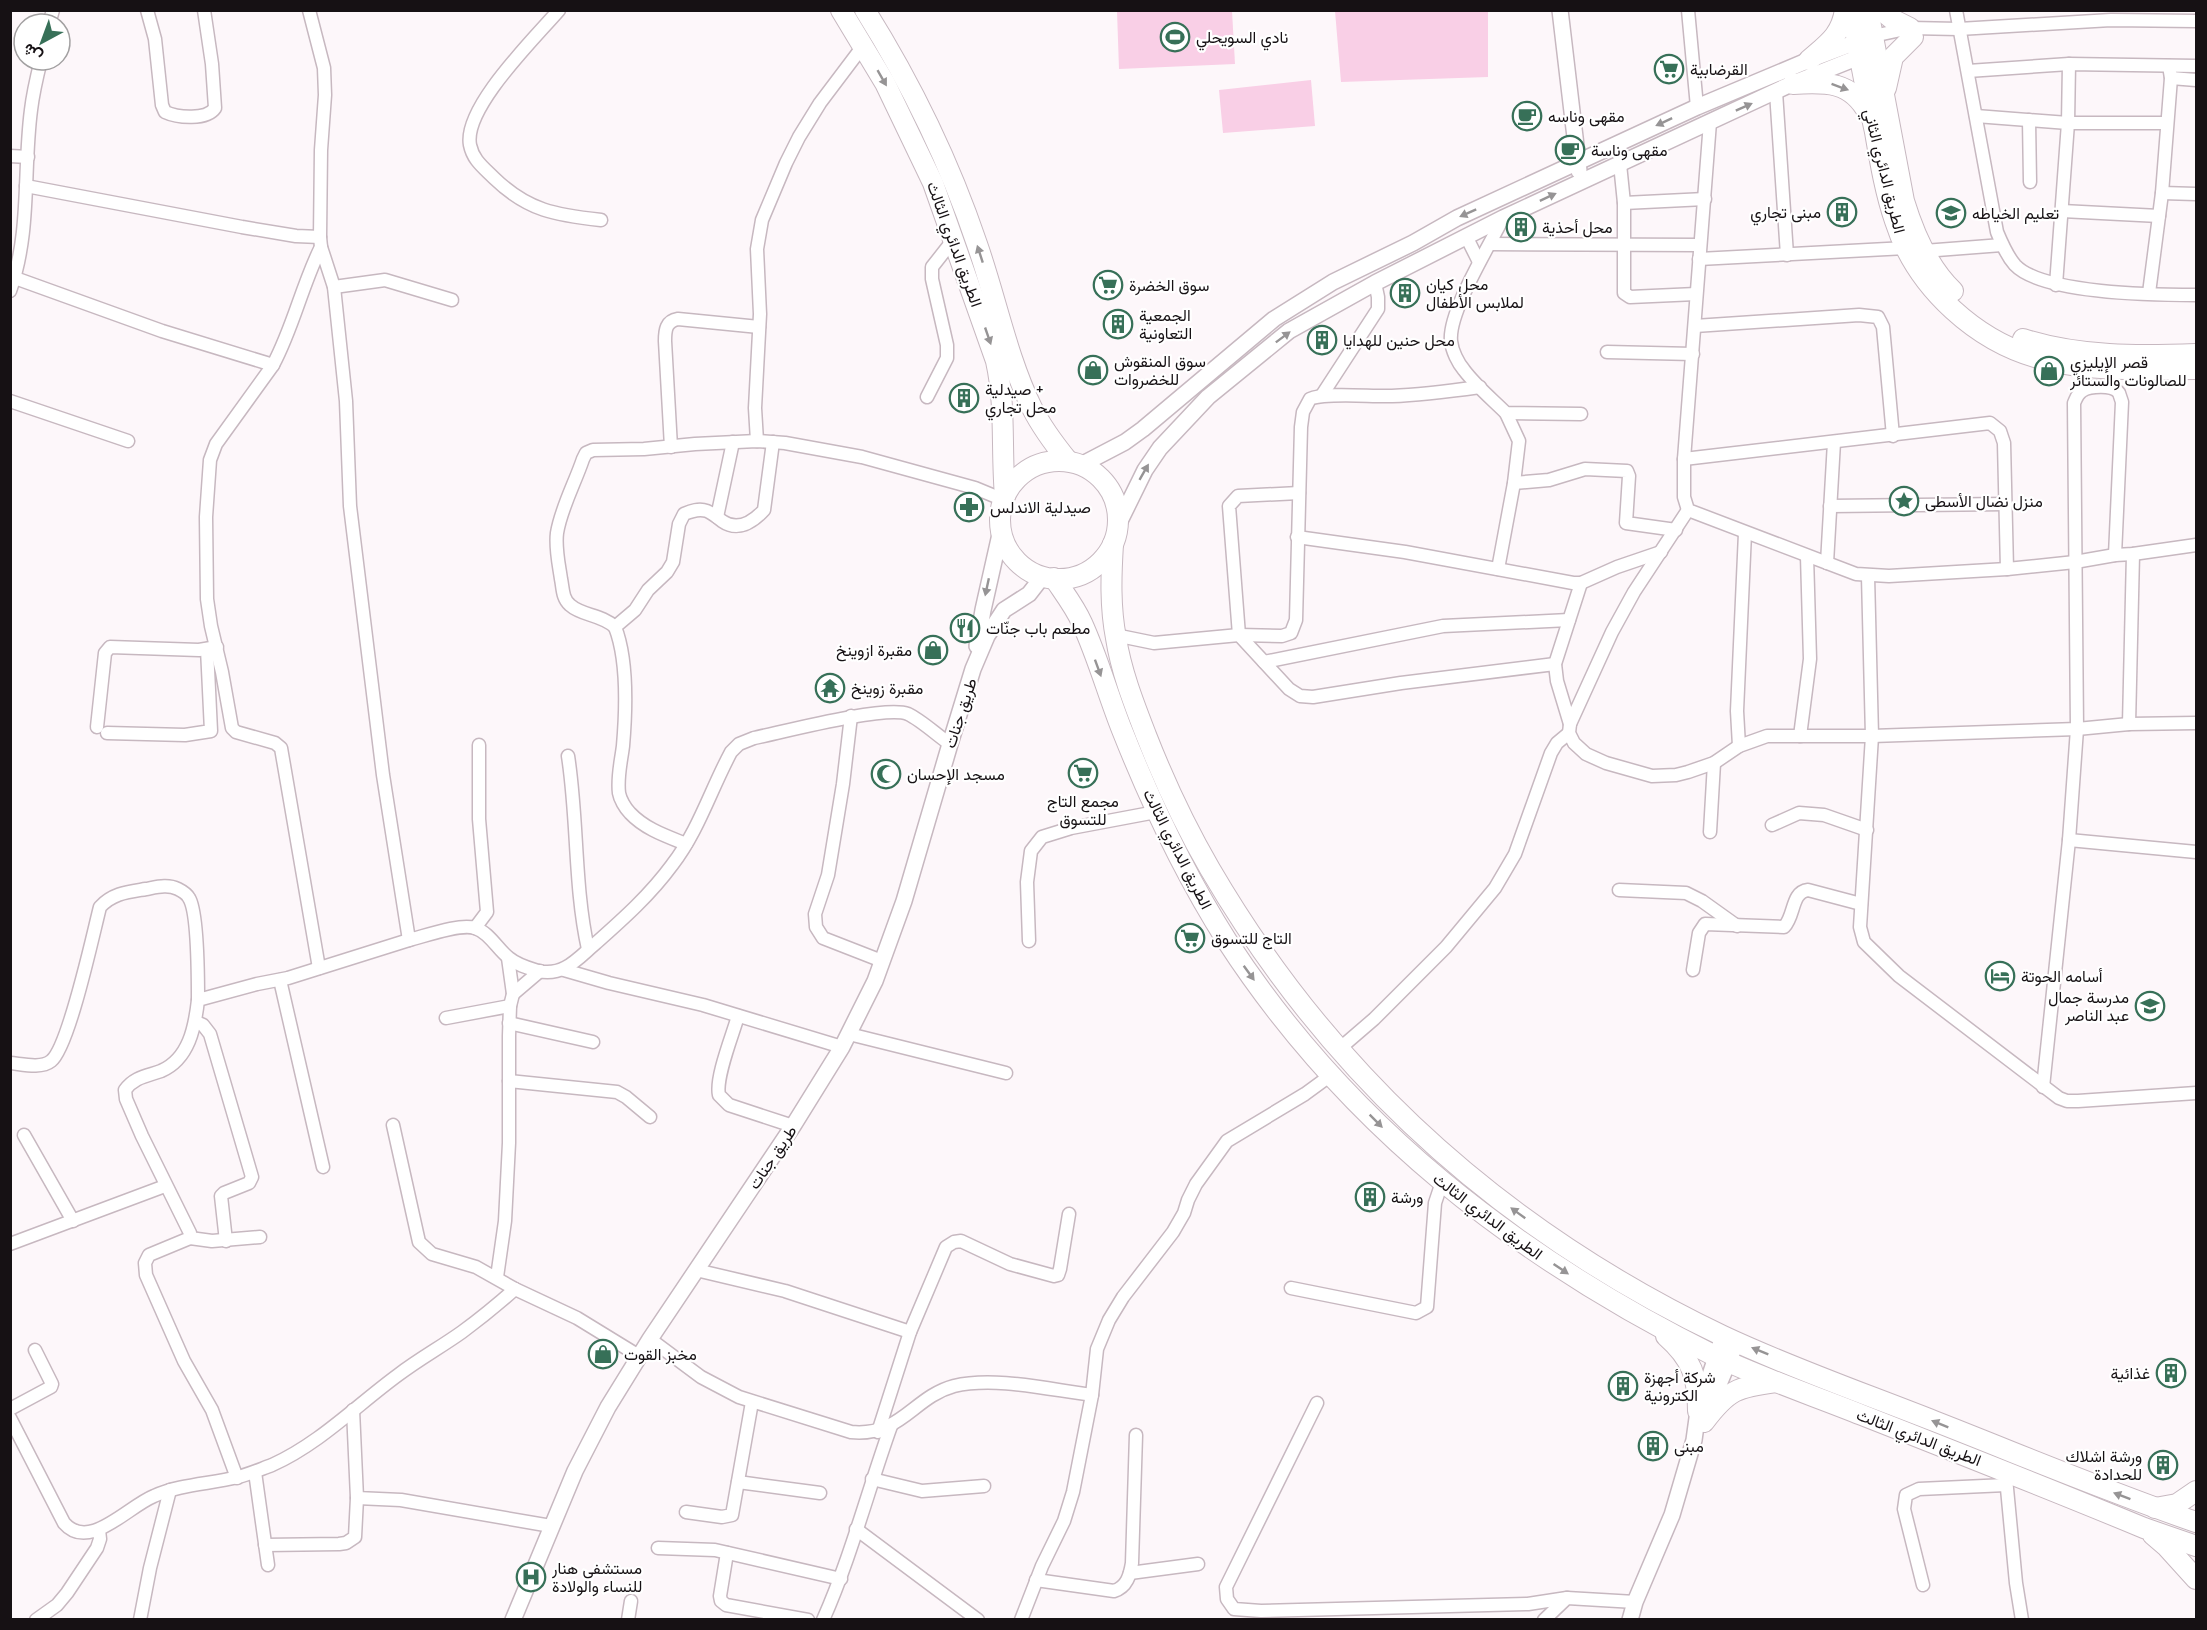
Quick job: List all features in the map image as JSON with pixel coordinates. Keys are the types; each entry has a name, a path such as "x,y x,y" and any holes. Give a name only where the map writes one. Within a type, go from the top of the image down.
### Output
{"main road":[{"name":"الطريق الدائري الثالث","path":"841,10 885,83 930,175 996,361 1002,388 1004,498"},
{"name":"الطريق الدائري الثالث","path":"865,10 919,103 977,243 1021,384 1044,429 1074,463"},
{"path":"1809,60 1836,37 1842,25 1845,10"},
{"name":"الطريق الدائري الثاني","path":"1852,10 1885,96 1904,201 1913,229 1915,249 1931,286 1960,315 1984,334 2014,350 2046,360 2078,366 2196,369"},
{"name":"الطريق الدائري الثاني","path":"1868,10 1866,46 1872,120 1885,185 1895,221 1943,282 1988,321 2017,337 2046,346 2081,352 2196,354"},
{"path":"1881,10 1911,32 1893,57 1885,96"},
{"path":"1785,88 1824,82 1851,91 1862,101 1872,120"},
{"path":"1047,462 1074,463 1094,472 1105,483 1113,495 1118,525 1113,544 1106,557 1089,570 1069,578 1049,577 1031,571 1012,554 1001,530 1001,510 1004,498 1018,477 1027,470 1047,462"},
{"name":"الطريق الدائري الثالث","path":"1113,544 1111,598 1121,664 1134,706 1177,808 1200,852 1248,929 1302,1005 1338,1050 1405,1120 1445,1156 1508,1206 1588,1261 1730,1339 2155,1508 2196,1522"},
{"name":"الطريق الدائري الثالث","path":"1049,577 1083,625 1122,730 1156,812 1208,908 1245,967 1289,1026 1331,1075 1379,1125 1442,1182 1522,1244 1579,1282 1722,1359 2006,1478 2196,1546"},
{"path":"1648,1320 1674,1342 1686,1357 1695,1374 1701,1417"},
{"path":"1701,1417 1736,1389 1749,1385 1778,1382"},
{"path":"2155,1508 2176,1504 2196,1491"},
{"path":"2144,1528 2167,1547 2196,1579"}],"street":[{"path":"147,10 155,39 162,105 165,112 173,116 204,115 211,113 215,108 212,64 204,10"},
{"path":"309,10 324,68 320,242 334,286 346,401 350,506 383,775 409,939"},
{"path":"559,10 480,105 473,123 470,143 476,161 504,188 534,208 557,214 601,220"},
{"path":"1560,10 1581,182"},
{"path":"1688,10 1697,107"},
{"path":"1956,10 1998,232 2002,245 2016,266 2038,280 2056,285 2196,295"},
{"path":"1074,463 1125,442 1274,319 1334,282 1413,243 1457,218 1697,107 1809,60 1911,32 1932,29 1959,29 2111,16 2196,21"},
{"path":"758,441 755,408 759,327 757,249 762,220 799,137 820,103 863,46"},
{"path":"1118,525 1145,470 1160,448 1208,397 1289,332 1375,283 1503,218 1785,88 1866,46"},
{"path":"1968,71 2069,64 2170,72 2196,80"},
{"path":"2056,285 2068,123 2069,64"},
{"path":"2170,72 2196,66"},
{"path":"10,291 26,214 31,110 38,72"},
{"path":"2149,293 2162,193 2170,72"},
{"path":"1785,88 1787,255"},
{"path":"1976,116 2068,123 2166,123"},
{"path":"2029,120 2030,182"},
{"path":"1338,1050 1374,1019 1446,947 1495,888 1515,854 1551,753 1569,729 1612,632 1634,592 1688,510 1684,496 1684,459 1710,122"},
{"path":"10,156 28,158"},
{"path":"1620,164 1624,203 1623,291 1626,296 1696,294"},
{"path":"26,186 320,242"},
{"path":"2162,193 2196,194"},
{"path":"1624,203 1705,199"},
{"path":"2062,211 2159,216"},
{"path":"1498,569 1514,483 1519,441 1506,413 1464,370 1456,357 1451,341 1456,315 1479,262 1503,218"},
{"path":"1467,238 1479,262"},
{"path":"927,397 946,358 947,345 932,279 932,267 954,239"},
{"path":"212,648 170,650 110,647 105,653 102,730 185,735 211,731 212,648 205,563 210,460 216,444 280,352 320,242"},
{"path":"1490,244 1700,245"},
{"path":"1699,259 2002,245"},
{"path":"14,271 162,330 273,365"},
{"path":"334,286 386,280 452,300"},
{"path":"1322,395 1378,309 1375,283"},
{"path":"1695,326 1859,315 1878,317 1883,327 1893,436"},
{"path":"671,447 665,341 667,326 672,320 678,319 759,327"},
{"path":"1607,352 1693,354"},
{"path":"1115,635 1154,644 1239,635 1282,636 1291,633 1296,620 1303,412 1310,399 1322,395 1396,396 1480,387"},
{"path":"2043,1087 2069,840 2077,729 2074,404 2079,392 2084,389 2107,387 2115,389 2122,402 2115,555"},
{"path":"10,401 128,441"},
{"path":"1506,413 1581,414"},
{"path":"1684,459 1990,423 2003,436 2004,443 2007,569"},
{"path":"1827,563 1834,441"},
{"path":"686,844 641,823 628,812 619,795 618,777 623,745 624,700 621,643 615,627 599,616 576,609 565,599 557,536 583,459 588,452 600,448 644,449 733,442 773,442 808,446 862,457 1004,498"},
{"path":"717,517 733,442"},
{"path":"615,627 635,610 648,590 667,572 673,562 679,524 684,514 704,510 727,524 741,526 764,510 773,442"},
{"path":"1514,483 1549,480 1585,469 1622,469 1627,471 1629,476 1626,523 1676,530"},
{"path":"1299,493 1238,496 1229,506 1239,635 1289,689 1300,696 1312,697 1401,683 1555,664"},
{"path":"1830,506 2006,504"},
{"path":"1688,510 1745,533 1868,576 2007,569 2196,545"},
{"path":"974,669 982,610 1001,530"},
{"path":"1739,746 1737,711 1745,533"},
{"path":"1297,537 1405,552 1573,583 1581,583 1617,567 1661,552"},
{"path":"2129,724 2133,554"},
{"path":"1800,736 1810,659 1808,556"},
{"path":"1868,576 1872,736 1860,927 1864,942 1899,976 2053,1095 2067,1101 2196,1093"},
{"path":"974,669 987,636 1004,610 1029,594 1049,577"},
{"path":"1581,583 1555,664 1557,681 1574,743 1586,754 1606,763 1652,776 1676,776 1714,763 1739,746 1767,736 1872,736 2196,723"},
{"path":"1264,662 1443,626 1569,620"},
{"path":"212,648 232,728 236,732 275,743 281,748 319,968"},
{"name":"طريق جنات","path":"513,1620 575,1471 608,1407 650,1338 793,1126 846,1041 875,981 904,901 974,669"},
{"path":"564,970 577,961 644,899 673,865 686,844 723,767 731,753 740,744 754,738 851,717 907,714 950,744"},
{"path":"851,717 828,875 815,914 816,927 823,938 882,961"},
{"path":"475,928 487,912 479,819 479,745"},
{"path":"568,756 583,926 588,949"},
{"path":"1710,832 1714,763"},
{"path":"1029,941 1027,882 1031,851 1042,837 1071,828 1156,812"},
{"path":"1772,825 1799,813 1824,815 1867,830"},
{"path":"2069,840 2196,852"},
{"path":"10,1063 45,1064 52,1060 61,1045 70,1022 100,907 108,898 119,893 168,885 177,888 189,897 194,917 198,1000 192,1037 174,1062 164,1070 136,1079 125,1090 126,1099 165,1186 190,1233 190,1238"},
{"path":"1619,890 1686,893 1702,901 1738,926"},
{"path":"1693,970 1699,933 1705,924 1784,927 1790,921 1798,894 1808,890 1861,904"},
{"path":"198,1000 280,980 409,939 462,927 475,928 488,936 508,958 540,971 564,970 795,1031 1006,1073"},
{"path":"497,1277 506,1200 509,1143 509,1023 512,1000 508,958"},
{"path":"446,1018 512,1000 540,971"},
{"path":"280,980 323,1167"},
{"path":"738,1016 724,1060 719,1095 729,1105 793,1126"},
{"path":"196,1022 203,1025 210,1034 252,1177 249,1182 221,1196 226,1241"},
{"path":"509,1023 594,1042"},
{"path":"1021,1620 1036,1580 1064,1521 1073,1492 1092,1395 1097,1349 1109,1320 1123,1297 1173,1232 1196,1184 1227,1141 1305,1094 1331,1075"},
{"path":"509,1081 621,1093 650,1117"},
{"path":"393,1125 419,1242 432,1254 468,1264 497,1277 515,1289 592,1326 639,1356"},
{"path":"24,1135 73,1221"},
{"path":"1291,1288 1416,1313 1423,1311 1427,1307 1435,1203 1442,1182"},
{"path":"10,1244 165,1186"},
{"path":"878,1432 910,1332 946,1247 958,1241 969,1243 1010,1264 1054,1276 1058,1275 1069,1214"},
{"path":"237,1478 213,1410 184,1360 146,1275 145,1263 148,1255 190,1238 226,1241 260,1237"},
{"path":"696,1270 785,1292 910,1332"},
{"path":"35,1350 52,1384 51,1387 11,1417 64,1523 71,1530 90,1533 99,1530 136,1504 170,1490 237,1478 276,1463 307,1444 397,1376 463,1331 515,1289"},
{"path":"650,1338 701,1377 752,1402 840,1430 859,1433 878,1432 891,1426 935,1395 962,1385 1006,1384 1092,1395"},
{"path":"1630,1620 1635,1602 1672,1515 1701,1417 1730,1339"},
{"path":"686,1512 730,1517 733,1513 752,1402"},
{"path":"1317,1403 1226,1587 1227,1599 1234,1609 1261,1611 1528,1604 1567,1598 1635,1602"},
{"path":"265,1545 339,1544 351,1541 355,1537 357,1498 353,1410"},
{"path":"823,1620 841,1580 891,1426"},
{"path":"1036,1580 1114,1591 1123,1586 1130,1573 1136,1435"},
{"path":"255,1472 268,1565"},
{"path":"1923,1585 1904,1509 1906,1495 1918,1489 2006,1478 2022,1620"},
{"path":"872,1479 922,1491 984,1486"},
{"path":"738,1482 820,1493"},
{"path":"140,1620 150,1568 170,1490"},
{"path":"357,1498 401,1500 551,1526"},
{"path":"856,1529 978,1620"},
{"path":"36,1620 57,1605 67,1593 97,1548 100,1539 99,1530"},
{"path":"658,1548 715,1550 841,1580"},
{"path":"727,1553 721,1601 726,1605 808,1620"},
{"path":"1130,1573 1198,1564"},
{"path":"1544,1620 1567,1598"},
{"path":"628,1620 631,1601"}],"shaded area":[{"name":"نادي السويحلي","path":"1117,11 1232,11 1235,64 1119,69"},
{"path":"1335,11 1488,11 1488,77 1341,82"},
{"path":"1311,80 1315,126 1223,133 1219,90"}],"place":[{"name":"نادي السويحلي","path":"1175,37"},
{"name":"القرضابية","path":"1669,69"},
{"name":"مقهى وناسه","path":"1527,116"},
{"name":"مقهى وناسة","path":"1570,150"},
{"name":"مبنى تجاري","path":"1842,212"},
{"name":"تعليم الخياطه","path":"1951,213"},
{"name":"محل أحذية","path":"1521,227"},
{"name":"سوق الخضرة","path":"1108,285"},
{"name":"محل كيان لملابس الأطفال","path":"1405,293"},
{"name":"الجمعية التعاونية","path":"1118,324"},
{"name":"محل حنين للهدايا","path":"1322,340"},
{"name":"سوق المنقوش للخضروات","path":"1093,370"},
{"name":"قصر الإيليزي للصالونات والستائر","path":"2049,371"},
{"name":"صيدلية + محل تجاري","path":"964,398"},
{"name":"منزل نضال الأسطى","path":"1904,501"},
{"name":"صيدلية الاندلس","path":"969,507"},
{"name":"مطعم باب جنّات","path":"965,628"},
{"name":"مقبرة ازوينخ","path":"933,650"},
{"name":"مقبرة زوينخ","path":"830,688"},
{"name":"مجمع التاج للتسوق","path":"1083,773"},
{"name":"مسجد الإحسان","path":"886,774"},
{"name":"التاج للتسوق","path":"1190,938"},
{"name":"أسامه الحوتة","path":"2000,976"},
{"name":"مدرسة جمال عبد الناصر","path":"2150,1006"},
{"name":"ورشة","path":"1370,1197"},
{"name":"مخبز القوت","path":"603,1354"},
{"name":"غذائية","path":"2171,1373"},
{"name":"شركة أجهزة الكترونية","path":"1623,1386"},
{"name":"مبنى","path":"1653,1446"},
{"name":"ورشة اشلاك للحدادة","path":"2163,1465"},
{"name":"مستشفى هنار للنساء والولادة","path":"531,1577"}]}
